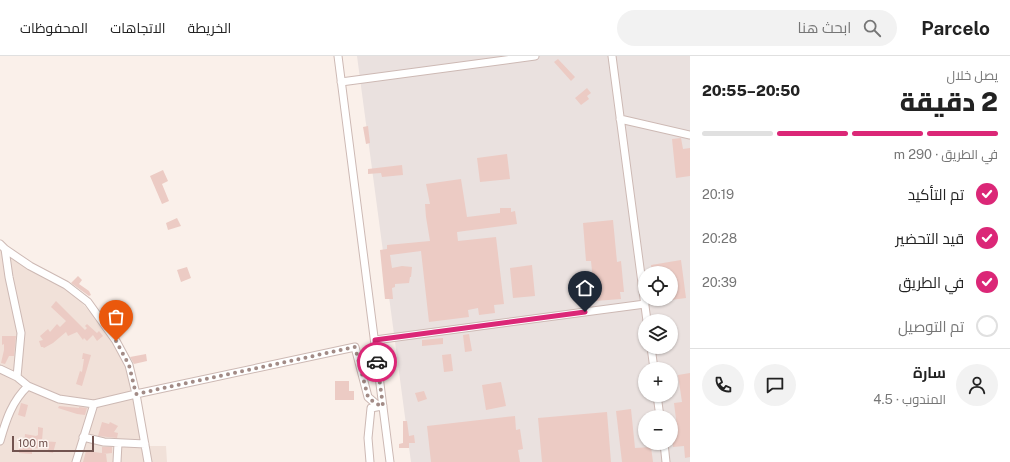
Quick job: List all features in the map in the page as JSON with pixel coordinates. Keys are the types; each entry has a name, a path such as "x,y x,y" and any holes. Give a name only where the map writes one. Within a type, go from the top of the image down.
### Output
{"street":[{"path":"338,56 390,462"},
{"path":"341,82 535,56"},
{"path":"612,56 640,266"},
{"path":"620,119 690,135"},
{"path":"2,246 21,333 17,377"},
{"path":"2,246 30,266 66,285 88,302 116,341 129,365 136,394 148,462"},
{"path":"375,340 638,305"},
{"path":"0,369 17,377 28,386 59,399 94,404 355,347 368,397 376,404 383,406"},
{"path":"0,441 4,425 13,404 28,386"},
{"path":"76,462 94,404"},
{"path":"370,462 368,438 371,408 383,406"},
{"path":"83,437 104,442 145,444"},
{"path":"117,462 118,443"},
{"path":"665,450 666,462"}],"shaded area":[{"path":"357,56 690,56 690,462 411,462"},
{"path":"0,240 22,262 76,296 104,328 130,366 148,446 166,446 167,462 0,462"}],"building":[{"path":"558,59 575,77 571,81 554,62"},
{"path":"587,88 591,93 587,96 589,99 581,105 575,98"},
{"path":"368,126 370,143 366,144 363,127"},
{"path":"681,138 683,149 690,148 690,176 676,178 672,139"},
{"path":"507,154 510,179 480,182 477,158"},
{"path":"402,165 403,175 382,177 381,173 368,174 368,169"},
{"path":"163,170 168,181 162,184 169,201 162,204 150,176"},
{"path":"461,179 467,217 500,213 500,208 511,208 511,212 515,211 517,224 457,232 458,241 496,237 504,304 494,305 495,313 479,315 478,308 468,310 469,317 429,322 421,251 390,255 392,268 402,266 412,267 411,277 409,283 395,284 395,287 392,288 393,299 385,299 380,250 387,249 387,245 430,241 425,204 430,204 426,184"},
{"path":"177,218 181,226 168,230 166,223"},
{"path":"613,220 617,262 621,261 624,292 620,292 621,299 595,301 591,261 586,261 583,223"},
{"path":"681,260 686,298 678,299 678,266 651,265"},
{"path":"532,265 535,296 513,298 510,268"},
{"path":"187,267 191,278 181,282 177,270"},
{"path":"78,276 82,280 79,284 89,291 91,295 89,296 71,283"},
{"path":"56,301 85,330 87,328 85,326 87,324 97,333 99,331 103,336 97,341 93,335 87,341 84,338 83,340 77,332 68,336 66,332 53,343 44,348 41,347 39,341 43,340 40,336 48,329 50,332 57,324 60,327 66,321 51,307"},
{"path":"469,334 472,351 465,352 463,335"},
{"path":"2,336 16,336 14,356 9,356 5,364 1,363 4,350 4,344 2,345"},
{"path":"443,338 443,344 422,346 422,340"},
{"path":"83,353 91,355 82,386 76,384 80,371 82,372 84,359 82,359"},
{"path":"146,354 147,361 134,364 130,357"},
{"path":"451,354 453,371 444,372 442,355"},
{"path":"690,373 690,457 685,458 684,446 678,447 678,410 675,410 674,403 682,402 678,375"},
{"path":"335,381 349,381 349,391 354,391 354,400 335,400"},
{"path":"501,382 506,406 486,410 482,385"},
{"path":"424,391 427,399 418,402 415,393"},
{"path":"21,403 28,405 25,417 18,415"},
{"path":"59,406 87,408 85,415 58,408"},
{"path":"631,409 635,448 638,448 638,450 651,450 653,462 622,462 616,411"},
{"path":"607,412 611,462 542,462 538,418"},
{"path":"515,416 516,430 520,429 523,449 518,450 520,462 431,462 427,426"},
{"path":"403,421 407,421 409,436 414,435 415,443 409,443 409,448 399,448 399,444 403,443"},
{"path":"102,422 109,424 110,422 118,426 114,432 118,433 117,438 98,436"},
{"path":"38,427 43,428 42,441 56,442 53,453 48,452 48,449 32,448 32,454 19,453 19,445 24,445 25,434 38,435"},
{"path":"102,447 112,447 112,453 103,454 106,454 107,462 83,462 86,451 102,453"}],"way so far":[{"path":"116,341 129,365 136,394 355,347 368,397 376,404 383,406 377,362"}],"route":[{"path":"377,362 375,340 585,312"}]}
